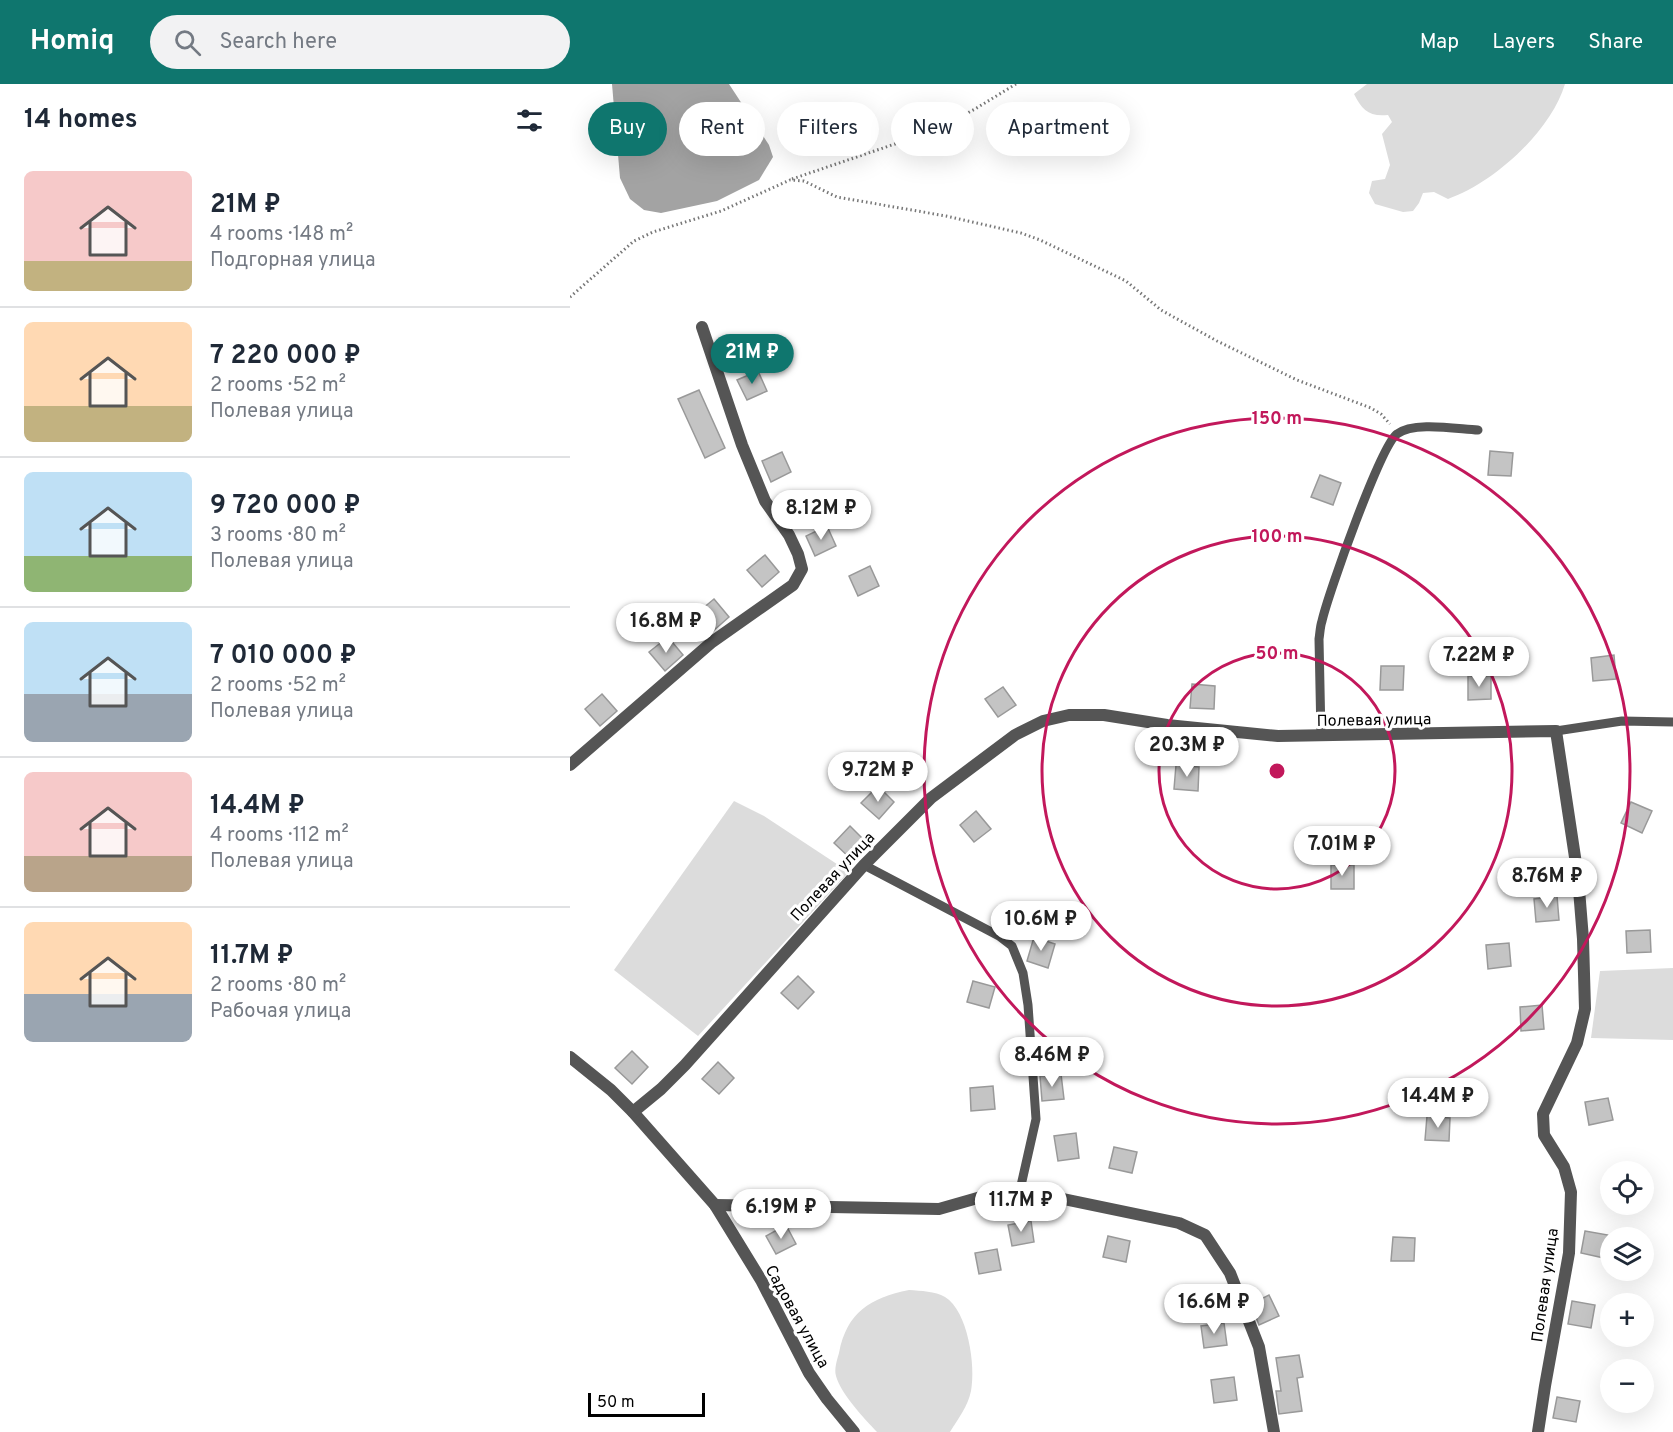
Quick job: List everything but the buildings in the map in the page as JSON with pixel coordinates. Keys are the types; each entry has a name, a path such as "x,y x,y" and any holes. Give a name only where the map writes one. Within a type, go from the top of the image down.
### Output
{"street":[{"path":"570,765 712,642 793,585 802,570 798,554 789,535 765,501 746,457 702,327"},
{"name":"Полевая улица","path":"633,1112 685,1065 864,865 931,798 1016,735 1043,720 1068,715 1104,715 1167,725 1267,735 1556,731 1578,877 1585,1009 1577,1042 1543,1114 1544,1135 1564,1167 1571,1191 1569,1253 1538,1432"},
{"name":"Садовая улица","path":"570,1057 633,1112 715,1205 761,1280 809,1372 854,1432"},
{"path":"715,1205 939,1209 995,1193 1020,1190 1179,1223 1205,1235 1230,1273 1259,1347 1274,1432"}],"lane":[{"path":"1321,736 1319,639 1321,623 1380,459 1395,435 1408,429 1422,427 1478,429"},
{"path":"1556,731 1622,721 1673,722"},
{"path":"864,865 999,936 1012,946 1023,973 1028,1005 1036,1119 1020,1190"}],"path":[{"path":"570,297 634,241 653,232 721,211 790,180 936,130 1016,84"},
{"path":"790,180 804,181 837,197 945,216 1021,233 1040,240 1126,281 1161,310 1217,341 1270,368 1380,414 1388,421 1395,435"}],"shaded area":[{"path":"612,84 729,84 741,102 679,102 679,156 765,156 765,139 773,157 759,180 717,201 661,213 644,210 630,199 620,178 618,156 667,156 667,102 614,102"},
{"path":"1367,84 1565,84 1547,120 1534,137 1502,168 1484,181 1448,199 1434,192 1423,193 1413,211 1403,212 1375,204 1369,193 1372,181 1385,179 1390,165 1382,134 1392,122 1388,115 1376,115 1367,111 1360,104 1354,94"},
{"path":"734,801 764,816 849,872 698,1036 614,970"},
{"path":"1673,968 1673,1040 1591,1038 1600,971"},
{"path":"909,1290 932,1292 945,1297 953,1304 965,1326 971,1354 971,1391 965,1407 950,1432 877,1432 848,1398 836,1376 836,1364 843,1339 854,1317 862,1309 883,1297"}]}
